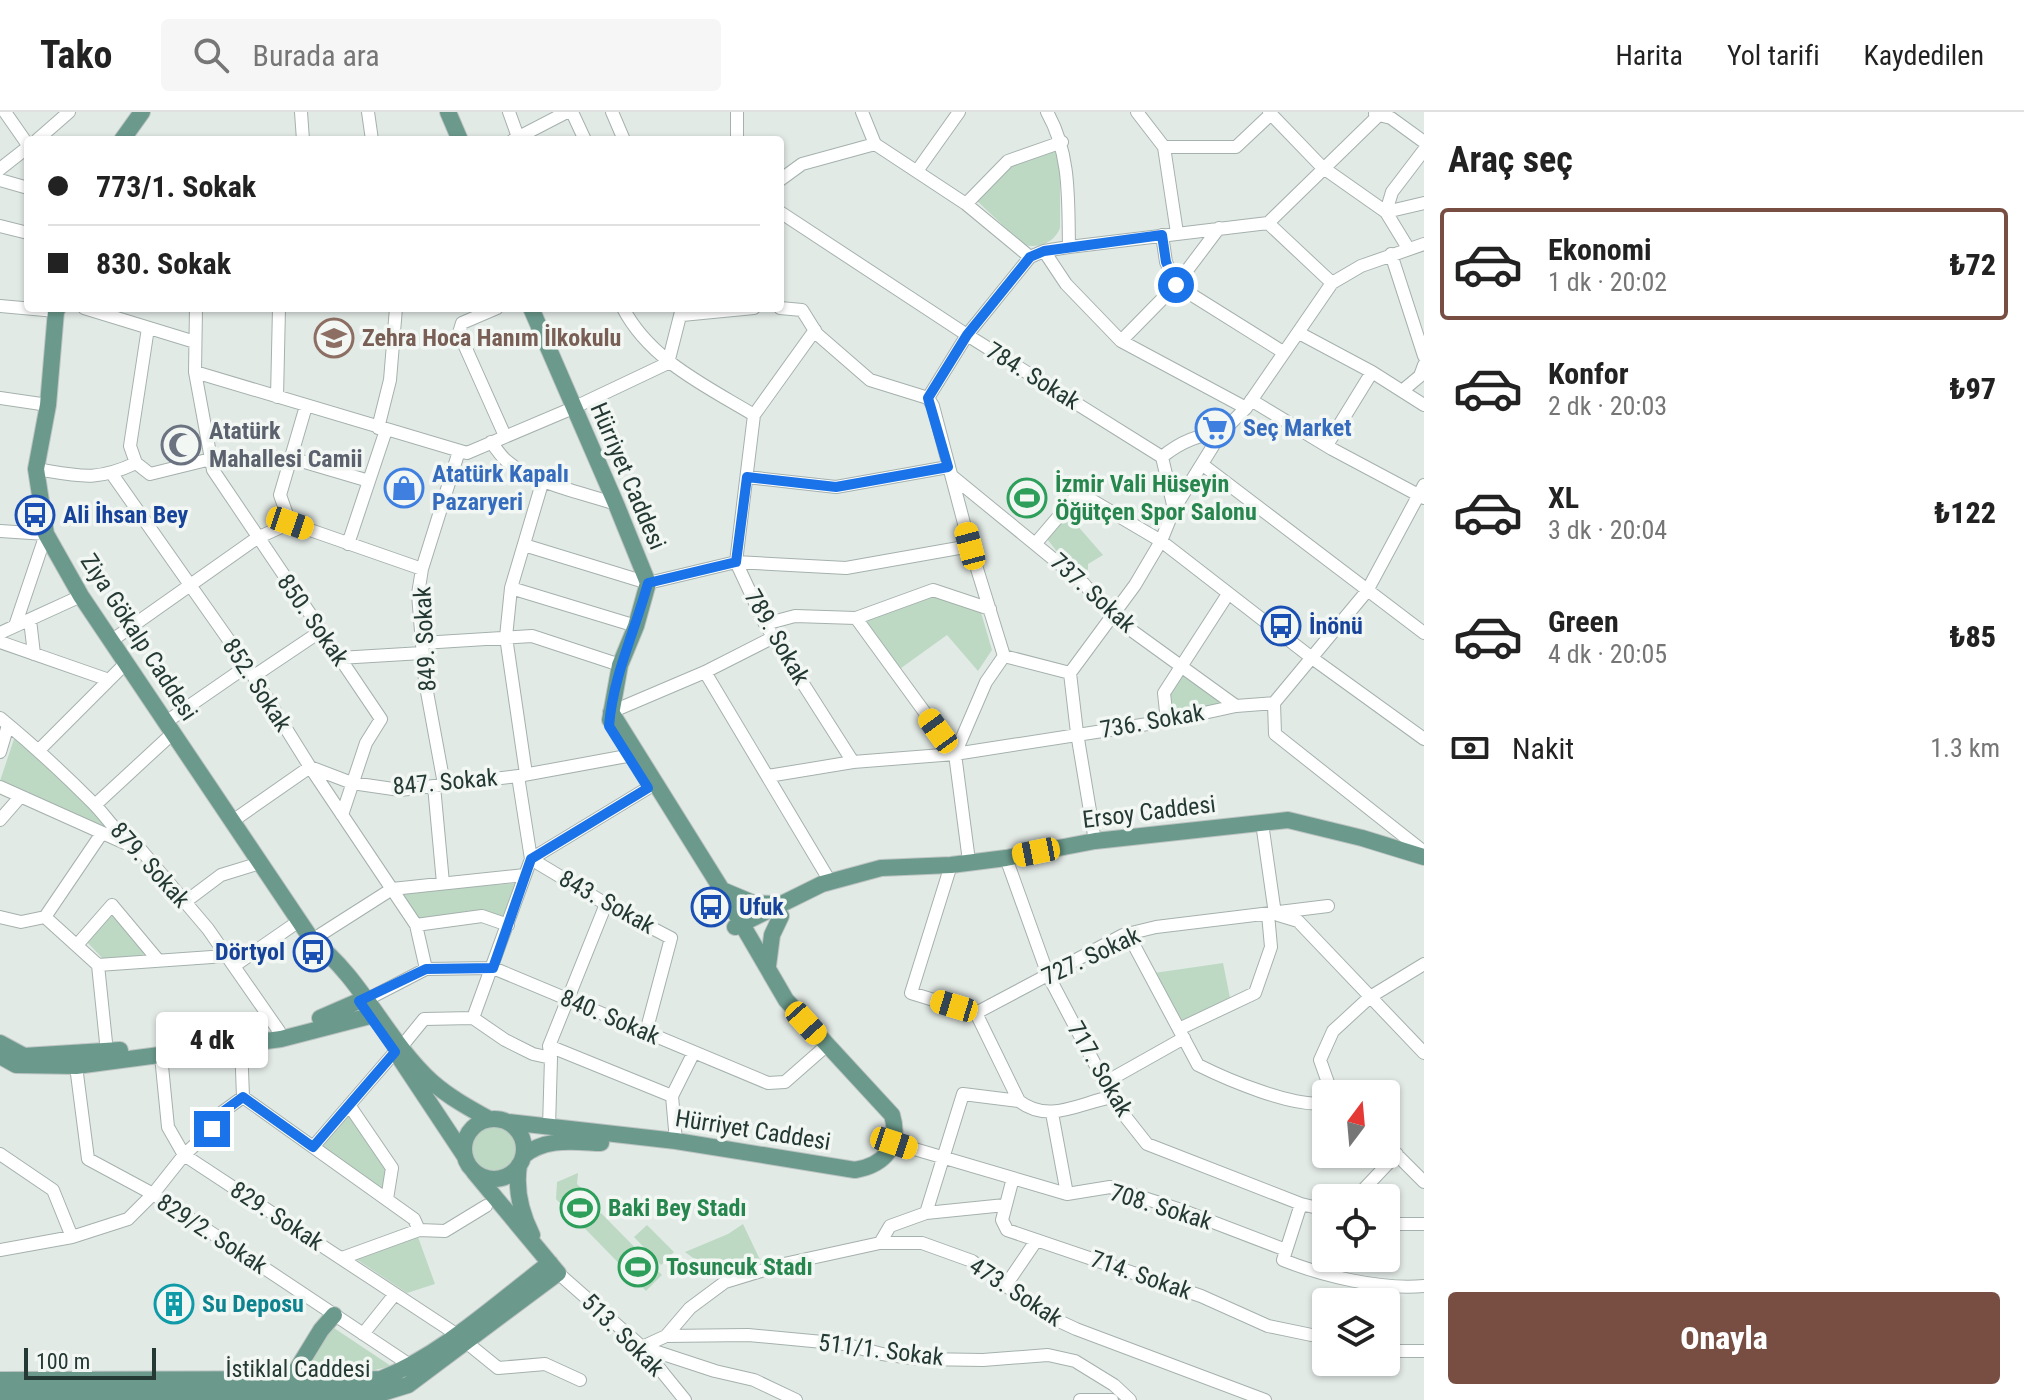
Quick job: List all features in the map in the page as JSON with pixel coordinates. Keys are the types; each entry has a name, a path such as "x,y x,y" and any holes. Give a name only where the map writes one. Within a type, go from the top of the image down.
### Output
{"main road":[{"path":"125,136 142,112"},
{"path":"448,112 458,136"},
{"name":"Ziya Gökalp Caddesi","path":"57,312 48,405 36,469 46,534 81,596 312,940 326,951 402,1054"},
{"name":"Hürriyet Caddesi","path":"533,312 648,583 636,626 620,665 609,726 740,931 768,966 786,1000 826,1046 884,1103 892,1115 896,1132 894,1143 884,1159 875,1165 855,1170 676,1141 648,1140"},
{"name":"Hürriyet Caddesi","path":"611,712 722,890 772,992 786,1000"},
{"name":"Ersoy Caddesi","path":"740,931 822,884 881,868 951,865 1095,841 1288,820 1424,854"},
{"name":"Ersoy Caddesi","path":"722,890 736,898 781,909"},
{"path":"768,966 772,935 781,909"},
{"path":"0,1043 24,1056 107,1052 279,1031 333,1014 368,1008"},
{"path":"0,1056 16,1065 76,1066 161,1056 281,1039 368,1008"},
{"path":"402,1054 431,1081 489,1119 648,1140"},
{"path":"402,1054 474,1172 554,1268"},
{"path":"464,1155 466,1136 479,1122 489,1119"},
{"path":"508,1122 521,1137 517,1177 525,1221 554,1268"},
{"path":"474,1172 493,1179 503,1177 531,1149 547,1143 631,1144 648,1140"},
{"name":"İstiklal Caddesi","path":"0,1394 379,1394 408,1385 460,1339 554,1268"},
{"path":"291,1379 321,1330 334,1315"},
{"name":"İstiklal Caddesi","path":"0,1380 381,1379 460,1339"}],"street":[{"path":"5,112 24,140"},
{"path":"42,136 69,112"},
{"path":"301,112 303,136"},
{"path":"368,112 371,136"},
{"path":"509,112 514,136"},
{"path":"521,136 570,112 583,136"},
{"path":"612,112 622,136"},
{"path":"737,112 737,136"},
{"path":"862,112 875,144 966,204 1030,257"},
{"path":"917,171 959,112"},
{"path":"1047,112 1062,142 1067,175 1069,247"},
{"path":"1137,112 1164,147 1177,233"},
{"path":"1164,147 1236,147 1270,113 1322,167 1386,212 1408,248"},
{"path":"1004,656 928,398 967,335 1030,257 1069,247 1268,223 1377,113 1391,118 1424,142"},
{"path":"966,204 1008,161 1062,142"},
{"path":"784,177 802,164 875,144"},
{"path":"0,169 24,149"},
{"path":"1386,212 1392,192 1424,150"},
{"path":"0,180 24,187"},
{"path":"1386,212 1424,203"},
{"name":"784. Sokak","path":"784,215 967,335 1162,457"},
{"path":"1268,223 1332,283"},
{"path":"0,226 24,232"},
{"path":"1121,341 1176,285 1219,228"},
{"path":"1162,235 1166,262 1176,285 1283,352"},
{"path":"1095,841 1070,673 1113,617 1161,541 1174,509 1221,433 1249,404 1332,283 1361,266 1424,244"},
{"path":"1044,251 1066,284 1121,341 1422,493 1367,591 1274,703 1275,734 1424,854"},
{"path":"1391,254 1424,356"},
{"path":"0,306 24,307"},
{"path":"784,308 802,310 815,330 870,380 928,398"},
{"path":"97,312 195,342"},
{"name":"850. Sokak","path":"196,312 195,372 213,470 381,719 366,743 342,815"},
{"path":"277,397 279,312"},
{"path":"348,544 382,429 396,312"},
{"path":"488,312 462,323 459,333 505,436"},
{"path":"625,312 631,323 668,363 754,415"},
{"path":"195,372 467,453 668,363 682,312"},
{"path":"148,328 130,446 136,463 150,474 211,459"},
{"name":"789. Sokak","path":"815,330 754,415 736,562 765,624 853,762"},
{"path":"1299,333 1372,372 1424,405"},
{"path":"1402,391 1420,376 1424,365"},
{"path":"1327,445 1372,372"},
{"path":"0,398 48,405"},
{"path":"290,523 280,495 306,406"},
{"path":"1174,509 1162,457 1177,444 1206,434 1221,433"},
{"path":"491,442 508,463 543,480 616,504"},
{"name":"849. Sokak","path":"443,883 439,785 425,681 418,594 422,569 459,451"},
{"path":"291,458 369,481"},
{"path":"36,469 92,477 112,474 136,463"},
{"path":"1203,465 1423,631"},
{"path":"747,477 836,487 950,472"},
{"name":"737. Sokak","path":"950,472 1084,584 1113,617 1236,706"},
{"name":"852. Sokak","path":"112,474 251,671 310,767 416,925 426,969"},
{"name":"843. Sokak","path":"543,480 511,588 506,637 531,859 671,938 646,1032"},
{"path":"1036,543 1077,495 1088,498 1161,541 1312,658 1424,739"},
{"path":"111,641 257,538 290,523 422,569"},
{"path":"0,531 46,534 15,626"},
{"path":"524,545 648,583 736,562 846,568 970,546"},
{"path":"511,588 636,626"},
{"path":"765,624 795,616 856,618 933,590 990,609"},
{"path":"1167,721 1164,693 1228,594"},
{"path":"0,633 81,596"},
{"path":"856,618 955,754 969,861"},
{"path":"30,620 34,654"},
{"path":"95,805 170,728 251,671 321,631"},
{"path":"339,658 532,636 620,665"},
{"path":"611,712 705,672 774,637"},
{"path":"0,642 109,680"},
{"path":"1004,656 1070,673"},
{"path":"955,754 986,682 1004,656"},
{"path":"39,750 126,663"},
{"path":"705,672 831,883"},
{"name":"736. Sokak","path":"768,776 853,762 955,754 1167,721 1236,706 1274,703"},
{"path":"0,752 4,722"},
{"name":"879. Sokak","path":"4,722 39,750 95,805 128,844 141,850 230,961 279,1031"},
{"name":"847. Sokak","path":"310,767 352,783 400,790 522,775 627,756"},
{"path":"234,820 310,767"},
{"path":"0,787 128,844"},
{"path":"473,1018 531,859 648,788"},
{"path":"0,820 20,797"},
{"path":"1104,1083 1181,1033 1255,993 1271,947 1272,914 1262,823"},
{"path":"0,917 21,922 45,917 102,833"},
{"name":"717. Sokak","path":"1006,858 1048,975 1112,1097 1147,1144 1312,1207"},
{"path":"185,902 221,875 260,863"},
{"path":"951,865 911,993 976,1013 1019,1101 1031,1110 1052,1113 1112,1097"},
{"path":"312,940 392,889 525,875"},
{"path":"549,1127 550,1052 567,1000 606,904"},
{"path":"77,945 112,905 158,960"},
{"name":"727. Sokak","path":"976,1013 1128,934 1156,927 1328,906"},
{"path":"1272,914 1298,921 1424,1053"},
{"path":"416,925 482,916 508,925"},
{"path":"45,917 98,965 107,1052"},
{"path":"98,965 158,960 230,961 299,921"},
{"path":"1128,934 1198,1065 1295,1102 1312,1105"},
{"path":"1327,1080 1320,1060 1333,1031 1370,997 1424,964"},
{"name":"840. Sokak","path":"368,1008 376,1003 382,991 426,969 493,968 768,1083 785,1082 826,1046"},
{"path":"313,1147 349,1105 402,1054 424,1019 473,1018 505,1040 533,1054 550,1052 672,1096"},
{"path":"241,1043 243,1097"},
{"path":"676,1141 672,1096 694,1052"},
{"path":"161,1056 168,1127 184,1155"},
{"name":"829/2. Sokak","path":"76,1066 88,1159 153,1194 410,1365"},
{"path":"926,1213 963,1094 1019,1101"},
{"path":"243,1097 387,1199 416,1224 445,1231 486,1206"},
{"path":"0,1250 72,1237 128,1219 184,1155 212,1129 217,1116 243,1097"},
{"path":"349,1105 392,1168 387,1199"},
{"path":"1052,1113 1067,1194"},
{"name":"708. Sokak","path":"894,1143 1067,1194 1110,1187 1184,1211 1284,1255 1312,1272 1409,1287 1424,1286"},
{"path":"0,1154 53,1190 72,1237"},
{"name":"829. Sokak","path":"184,1155 342,1258 498,1368 545,1364 580,1380"},
{"path":"1400,1157 1424,1182"},
{"path":"1369,1184 1384,1168"},
{"path":"880,1243 890,1226 926,1213 1005,1205 1013,1178"},
{"path":"1284,1255 1301,1204"},
{"name":"714. Sokak","path":"1005,1205 1002,1220 1007,1230 1201,1296 1268,1326 1312,1335"},
{"path":"342,1258 416,1224"},
{"path":"1400,1224 1424,1224"},
{"path":"1006,1285 1036,1241"},
{"name":"473. Sokak","path":"642,1347 666,1336 690,1308 725,1282 784,1264 880,1243 922,1243 972,1261 1046,1315 1076,1329 1265,1400"},
{"name":"513. Sokak","path":"554,1268 642,1347 685,1400"},
{"path":"363,1334 395,1294"},
{"name":"511/1. Sokak","path":"666,1336 762,1336 844,1344 919,1359 983,1360 1048,1355 1075,1361 1114,1385 1130,1400"},
{"path":"642,1347 754,1380 796,1400"},
{"path":"1400,1351 1424,1351"},
{"path":"1080,1400 1112,1400"}],"green space":[{"path":"1056,149 1060,153 1060,228 1046,243 1024,245 976,200 1009,164"},
{"path":"1077,498 1069,516 1103,555 1088,564 1088,570 1065,562 1044,535"},
{"path":"930,594 980,609 992,650 978,671 947,635 897,671 859,619"},
{"path":"1182,669 1229,704 1169,718 1167,694"},
{"path":"15,736 37,751 118,837 102,833 0,781"},
{"path":"520,883 506,921 416,920 399,892"},
{"path":"114,912 148,956 105,961 87,942"},
{"path":"1223,963 1230,998 1180,1023 1154,973"},
{"path":"349,1105 386,1156 387,1199 313,1147"},
{"path":"493,1118 514,1127 523,1148 514,1169 493,1178 472,1169 463,1148 472,1127"},
{"path":"578,1173 577,1184 593,1200 598,1215 601,1213 662,1275 646,1291 556,1199 557,1182"},
{"path":"743,1224 762,1264 721,1274 685,1252 728,1234"},
{"path":"647,1225 674,1252 661,1265 634,1237"},
{"path":"418,1237 435,1284 407,1293 356,1259"},
{"path":"331,1326 391,1366 371,1371 299,1371"}],"place":[{"name":"Zehra Hoca Hanım İlkokulu","path":"334,338"},
{"name":"Seç Market","path":"1215,428"},
{"name":"Atatürk Mahallesi Camii","path":"181,445"},
{"name":"Atatürk Kapalı Pazaryeri","path":"404,488"},
{"name":"İzmir Vali Hüseyin Öğütçen Spor Salonu","path":"1027,498"},
{"name":"Ali İhsan Bey","path":"35,515"},
{"name":"İnönü","path":"1281,626"},
{"name":"Ufuk","path":"711,907"},
{"name":"Dörtyol","path":"313,952"},
{"name":"Baki Bey Stadı","path":"580,1208"},
{"name":"Tosuncuk Stadı","path":"638,1267"},
{"name":"Su Deposu","path":"174,1304"}],"route":[{"path":"212,1129 217,1116 243,1097 313,1147 395,1052 359,1001 426,969 493,968 531,859 648,788 609,726 620,665 636,626 648,583 736,562 747,477 836,487 948,467 933,406 928,398 967,335 1030,257 1044,251 1162,235 1166,262 1176,285"}]}
